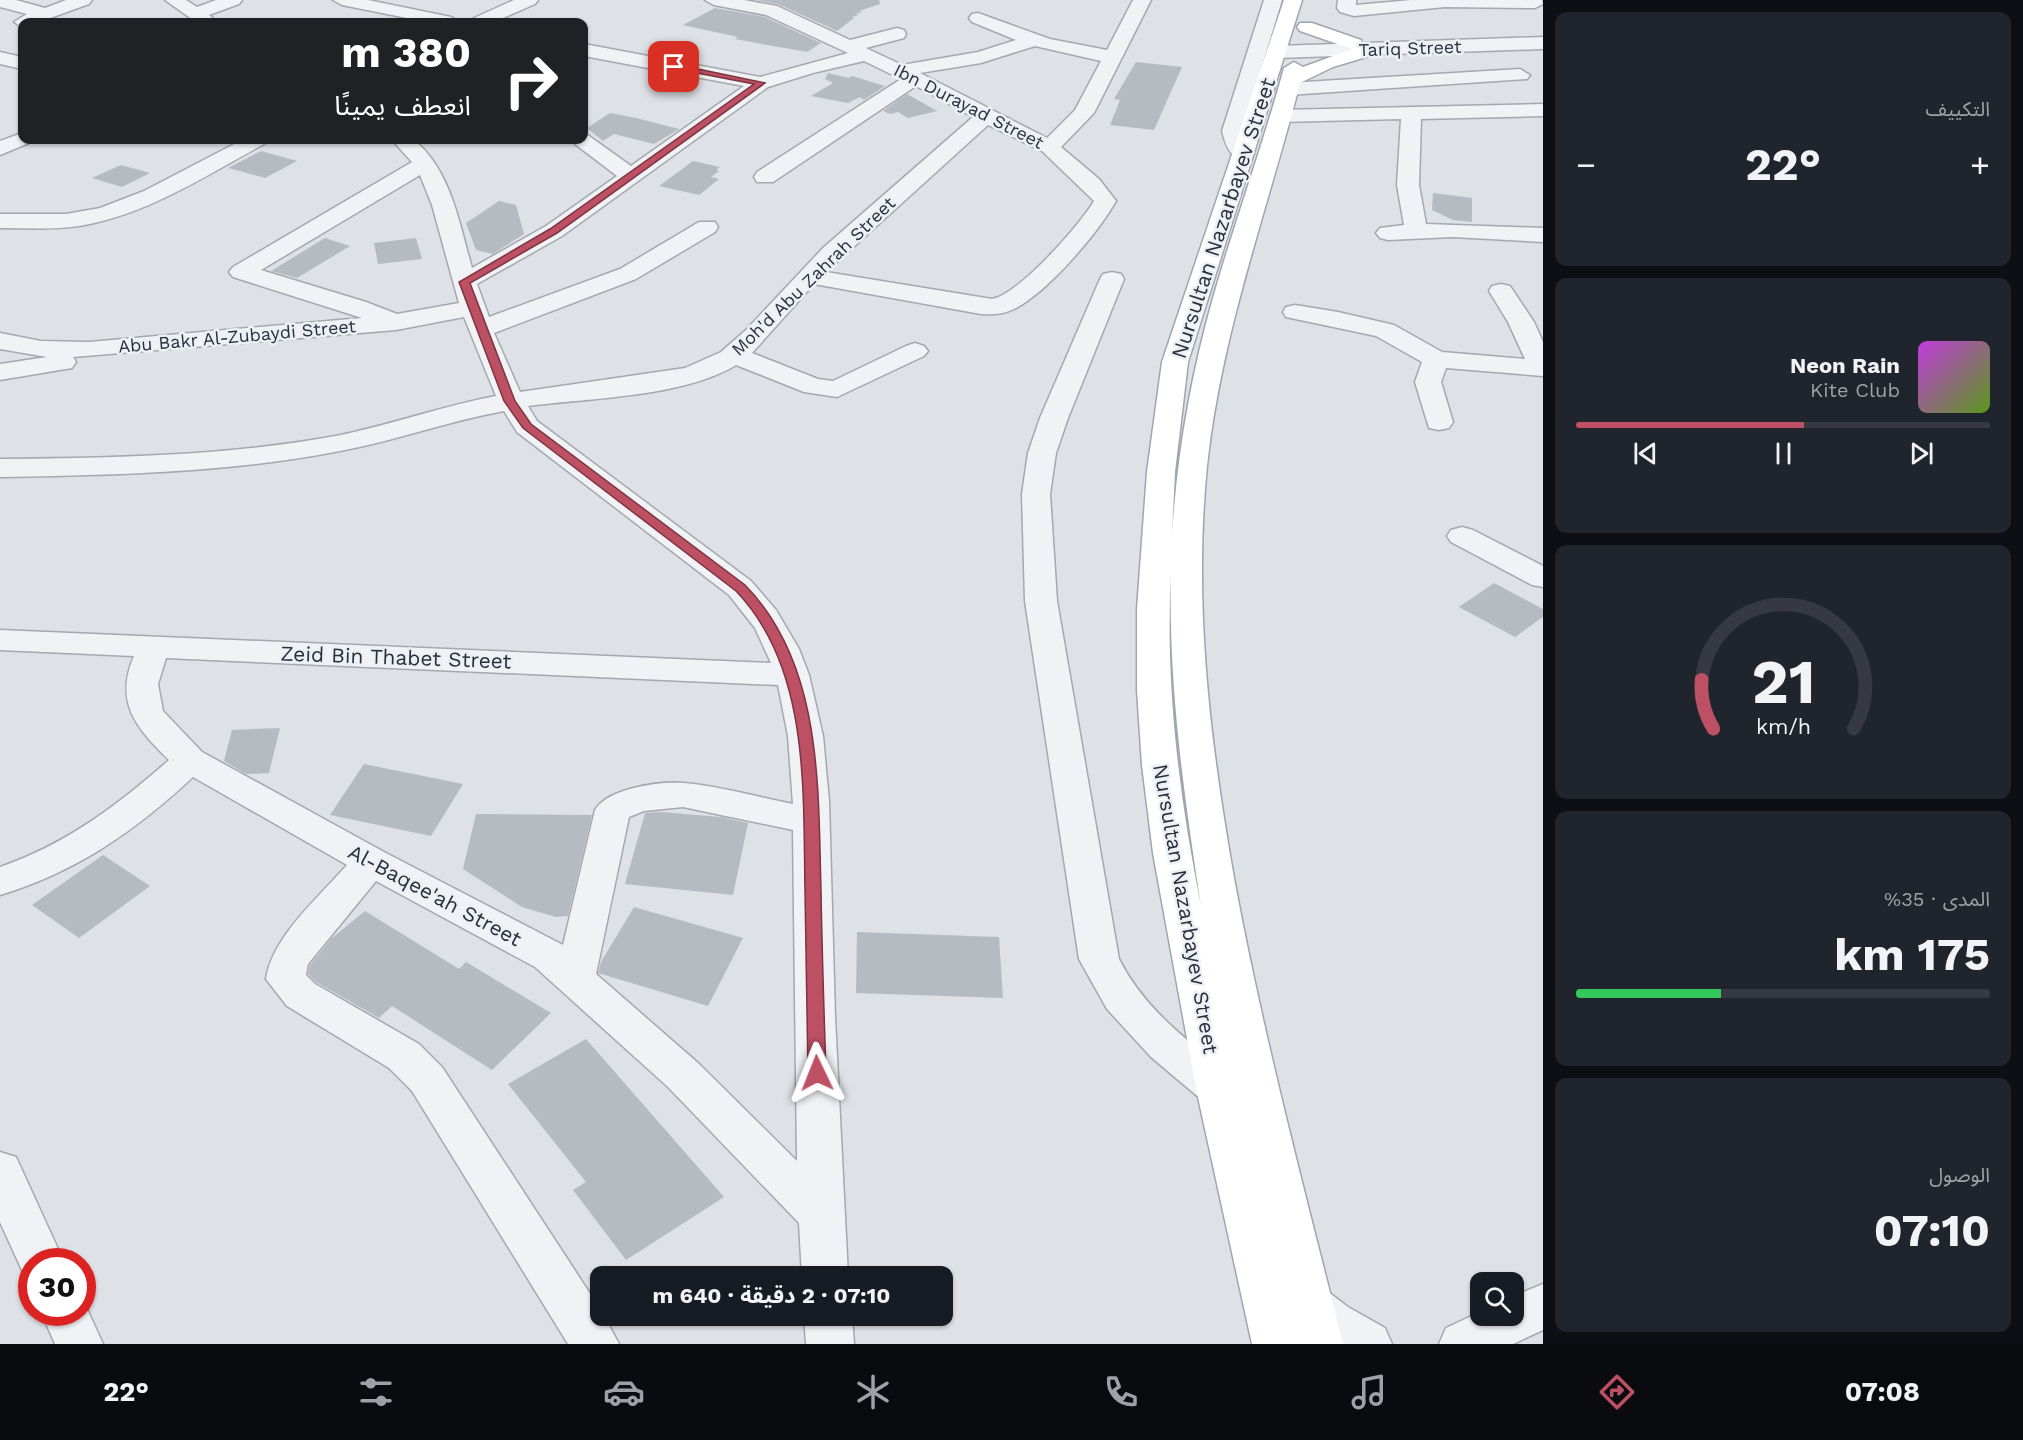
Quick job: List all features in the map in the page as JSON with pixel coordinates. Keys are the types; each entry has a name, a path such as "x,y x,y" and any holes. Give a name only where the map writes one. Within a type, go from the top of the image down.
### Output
{"main road":[{"path":"1290,63 1293,0"},
{"path":"1290,63 1312,9"},
{"path":"1290,63 1326,63 1362,47"},
{"name":"Nursultan Nazarbayev Street","path":"1276,1344 1217,1088 1172,853 1160,765 1154,690 1153,609 1161,472 1175,362 1243,154 1290,63"},
{"name":"Nursultan Nazarbayev Street","path":"1290,63 1226,296 1208,376 1188,517 1186,631 1187,665 1199,775 1226,944 1315,1325"}],"street":[{"path":"35,18 83,0"},
{"path":"158,0 195,18"},
{"path":"174,0 196,18"},
{"path":"199,18 234,0"},
{"path":"342,0 431,18"},
{"path":"489,18 529,0"},
{"name":"Ibn Durayad Street","path":"714,0 771,10 951,95 986,116 1049,147 1091,184 1104,201 1092,223 1021,294 1004,305 978,306 808,276"},
{"path":"771,10 800,0"},
{"path":"1049,147 1084,113 1111,56 1142,0"},
{"path":"1347,0 1346,8 1354,11 1444,1 1536,5"},
{"path":"0,1 46,14"},
{"path":"1243,154 1232,131 1266,6"},
{"path":"978,18 1032,41 1080,54 1111,56"},
{"path":"464,282 554,231 761,83 858,50 897,34"},
{"name":"Tariq Street","path":"1290,63 1362,47 1543,37"},
{"path":"765,177 907,74 981,57 1032,41"},
{"name":"Tariq Street","path":"1362,47 1543,43"},
{"path":"588,52 761,83"},
{"path":"0,58 18,62"},
{"path":"1290,63 1520,75"},
{"path":"1290,63 1411,114 1543,110"},
{"path":"1411,114 1408,185 1416,231"},
{"name":"Moh'd Abu Zahrah Street","path":"0,468 96,467 201,461 273,453 341,442 510,401 598,391 690,376 714,368 734,355 777,313 808,276 874,214 986,116"},
{"path":"0,149 18,141"},
{"path":"0,221 65,221 107,213 136,202 249,144"},
{"path":"406,144 426,163 437,189 477,318 510,401 527,426 740,588 756,604 776,633 792,675 805,740 810,788 824,1266"},
{"path":"587,144 631,176"},
{"path":"396,322 357,306 241,272 426,163"},
{"name":"Abu Bakr Al-Zubaydi Street","path":"0,341 41,349 89,350 396,322 477,318 628,274 707,227"},
{"path":"1388,233 1486,231 1543,235"},
{"path":"1112,279 1054,418 1042,453 1036,494 1041,601 1099,959 1122,1001 1150,1034 1217,1088"},
{"path":"1501,291 1521,322 1543,368"},
{"path":"1295,312 1338,318 1385,330 1436,359 1543,368"},
{"path":"0,372 70,361 89,350"},
{"path":"734,355 813,386 837,389 915,351"},
{"path":"1436,359 1428,382 1439,422"},
{"path":"1462,536 1543,578"},
{"name":"Zeid Bin Thabet Street","path":"0,640 792,675"},
{"name":"Al-Baqee'ah Street","path":"154,648 139,684 143,704 149,718 190,760 371,862 549,956 683,1075 822,1216"},
{"path":"0,881 48,865 89,843 146,801 190,760"},
{"path":"575,977 613,810 638,799 683,795 811,821"},
{"path":"371,862 296,950 288,963 286,979 301,995 404,1056 427,1079 596,1344"},
{"path":"0,1170 35,1248"},
{"path":"1463,1344 1543,1306"},
{"path":"1315,1325 1331,1323 1368,1344"},
{"path":"71,1326 79,1344"},
{"path":"829,1326 830,1344"}],"building":[{"path":"757,0 879,0 880,4 859,11 862,12 855,14 859,15 852,17 854,18 837,31 778,4"},
{"path":"715,8 765,17 821,43 807,52 735,39 738,37 683,25"},
{"path":"1136,62 1182,67 1154,130 1110,125 1120,100 1114,99"},
{"path":"828,73 849,78 852,76 885,86 864,100 860,97 848,103 811,96 833,83 825,79"},
{"path":"907,94 937,111 908,118 898,112 890,114 883,111"},
{"path":"610,113 679,129 654,144 614,134 603,141 588,127"},
{"path":"261,151 297,161 265,178 228,168"},
{"path":"693,161 720,167 716,170 719,171 711,177 719,179 699,195 659,186"},
{"path":"121,165 150,173 122,187 92,178"},
{"path":"1433,193 1472,198 1472,222 1453,220 1432,210"},
{"path":"499,201 516,205 524,234 493,254 476,250 466,223"},
{"path":"325,238 350,246 297,278 271,271"},
{"path":"416,238 422,259 378,264 374,243"},
{"path":"1494,583 1543,609 1543,617 1515,637 1459,607"},
{"path":"280,728 269,773 246,774 224,761 232,730"},
{"path":"364,764 463,784 431,836 330,815"},
{"path":"661,812 721,817 748,823 733,895 625,884 645,813"},
{"path":"476,814 592,815 568,916 556,917 522,907 463,869"},
{"path":"103,855 150,886 79,938 32,905"},
{"path":"634,907 743,938 708,1006 598,973 601,962"},
{"path":"365,911 459,969 466,962 551,1013 492,1070 392,1006 379,1018 316,982 308,974 310,965 332,938"},
{"path":"857,932 999,937 1003,998 856,993"},
{"path":"586,1039 724,1197 626,1260 573,1190 586,1182 508,1084"}],"route":[{"path":"674,67 761,83 698,131 554,231 464,282 510,401 527,426 704,558 756,604 776,633 792,675 803,729 810,788 817,1073"}]}
